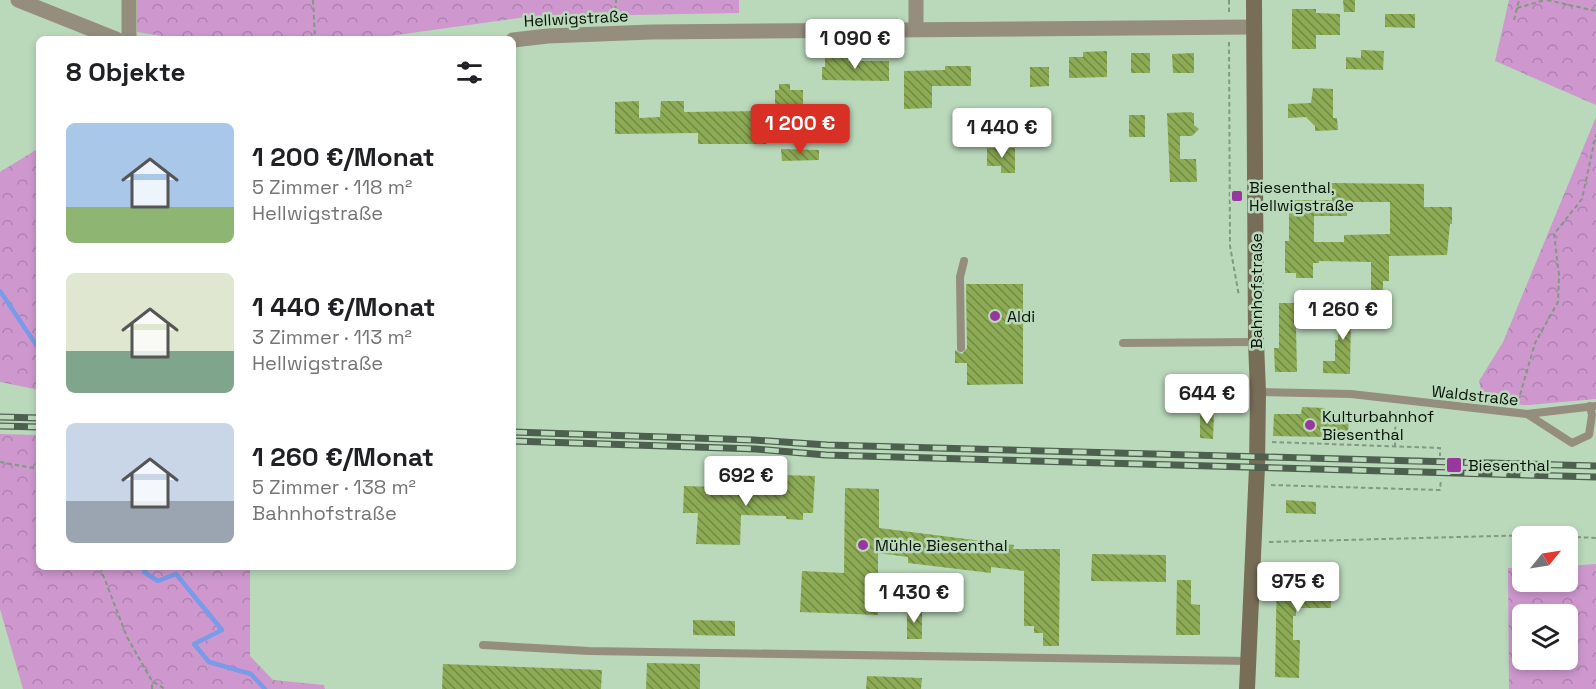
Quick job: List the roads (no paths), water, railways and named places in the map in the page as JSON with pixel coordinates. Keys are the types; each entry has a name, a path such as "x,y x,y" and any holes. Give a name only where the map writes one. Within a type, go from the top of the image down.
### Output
{"main road":[{"name":"Bahnhofstraße","path":"1247,689 1258,392 1254,0"}],"street":[{"path":"18,0 108,36"},
{"path":"129,0 129,36"},
{"path":"916,0 916,29"},
{"name":"Hellwigstraße","path":"516,40 614,33 1254,27"}],"lane":[{"path":"961,348 960,277 964,261"},
{"path":"1122,343 1256,342"},
{"name":"Waldstraße","path":"1258,392 1351,394 1527,414 1593,406"},
{"path":"1527,414 1572,442 1589,435 1593,406"},
{"path":"483,645 589,651 1248,661"}],"waterway":[{"path":"0,291 36,345"},
{"path":"145,570 144,572 158,581 176,574 222,630 194,644 209,662 251,674 265,689"}],"railway":[{"path":"0,417 36,418"},
{"path":"0,426 36,427"},
{"path":"516,432 754,440 827,445 1596,466"},
{"path":"516,441 756,449 826,455 1596,477"}],"place":[{"name":"Biesenthal, Hellwigstraße","path":"1237,196"},
{"name":"Aldi","path":"995,316"},
{"name":"Kulturbahnhof Biesenthal","path":"1310,425"},
{"name":"Biesenthal","path":"1454,465"},
{"name":"Mühle Biesenthal","path":"863,545"}]}
